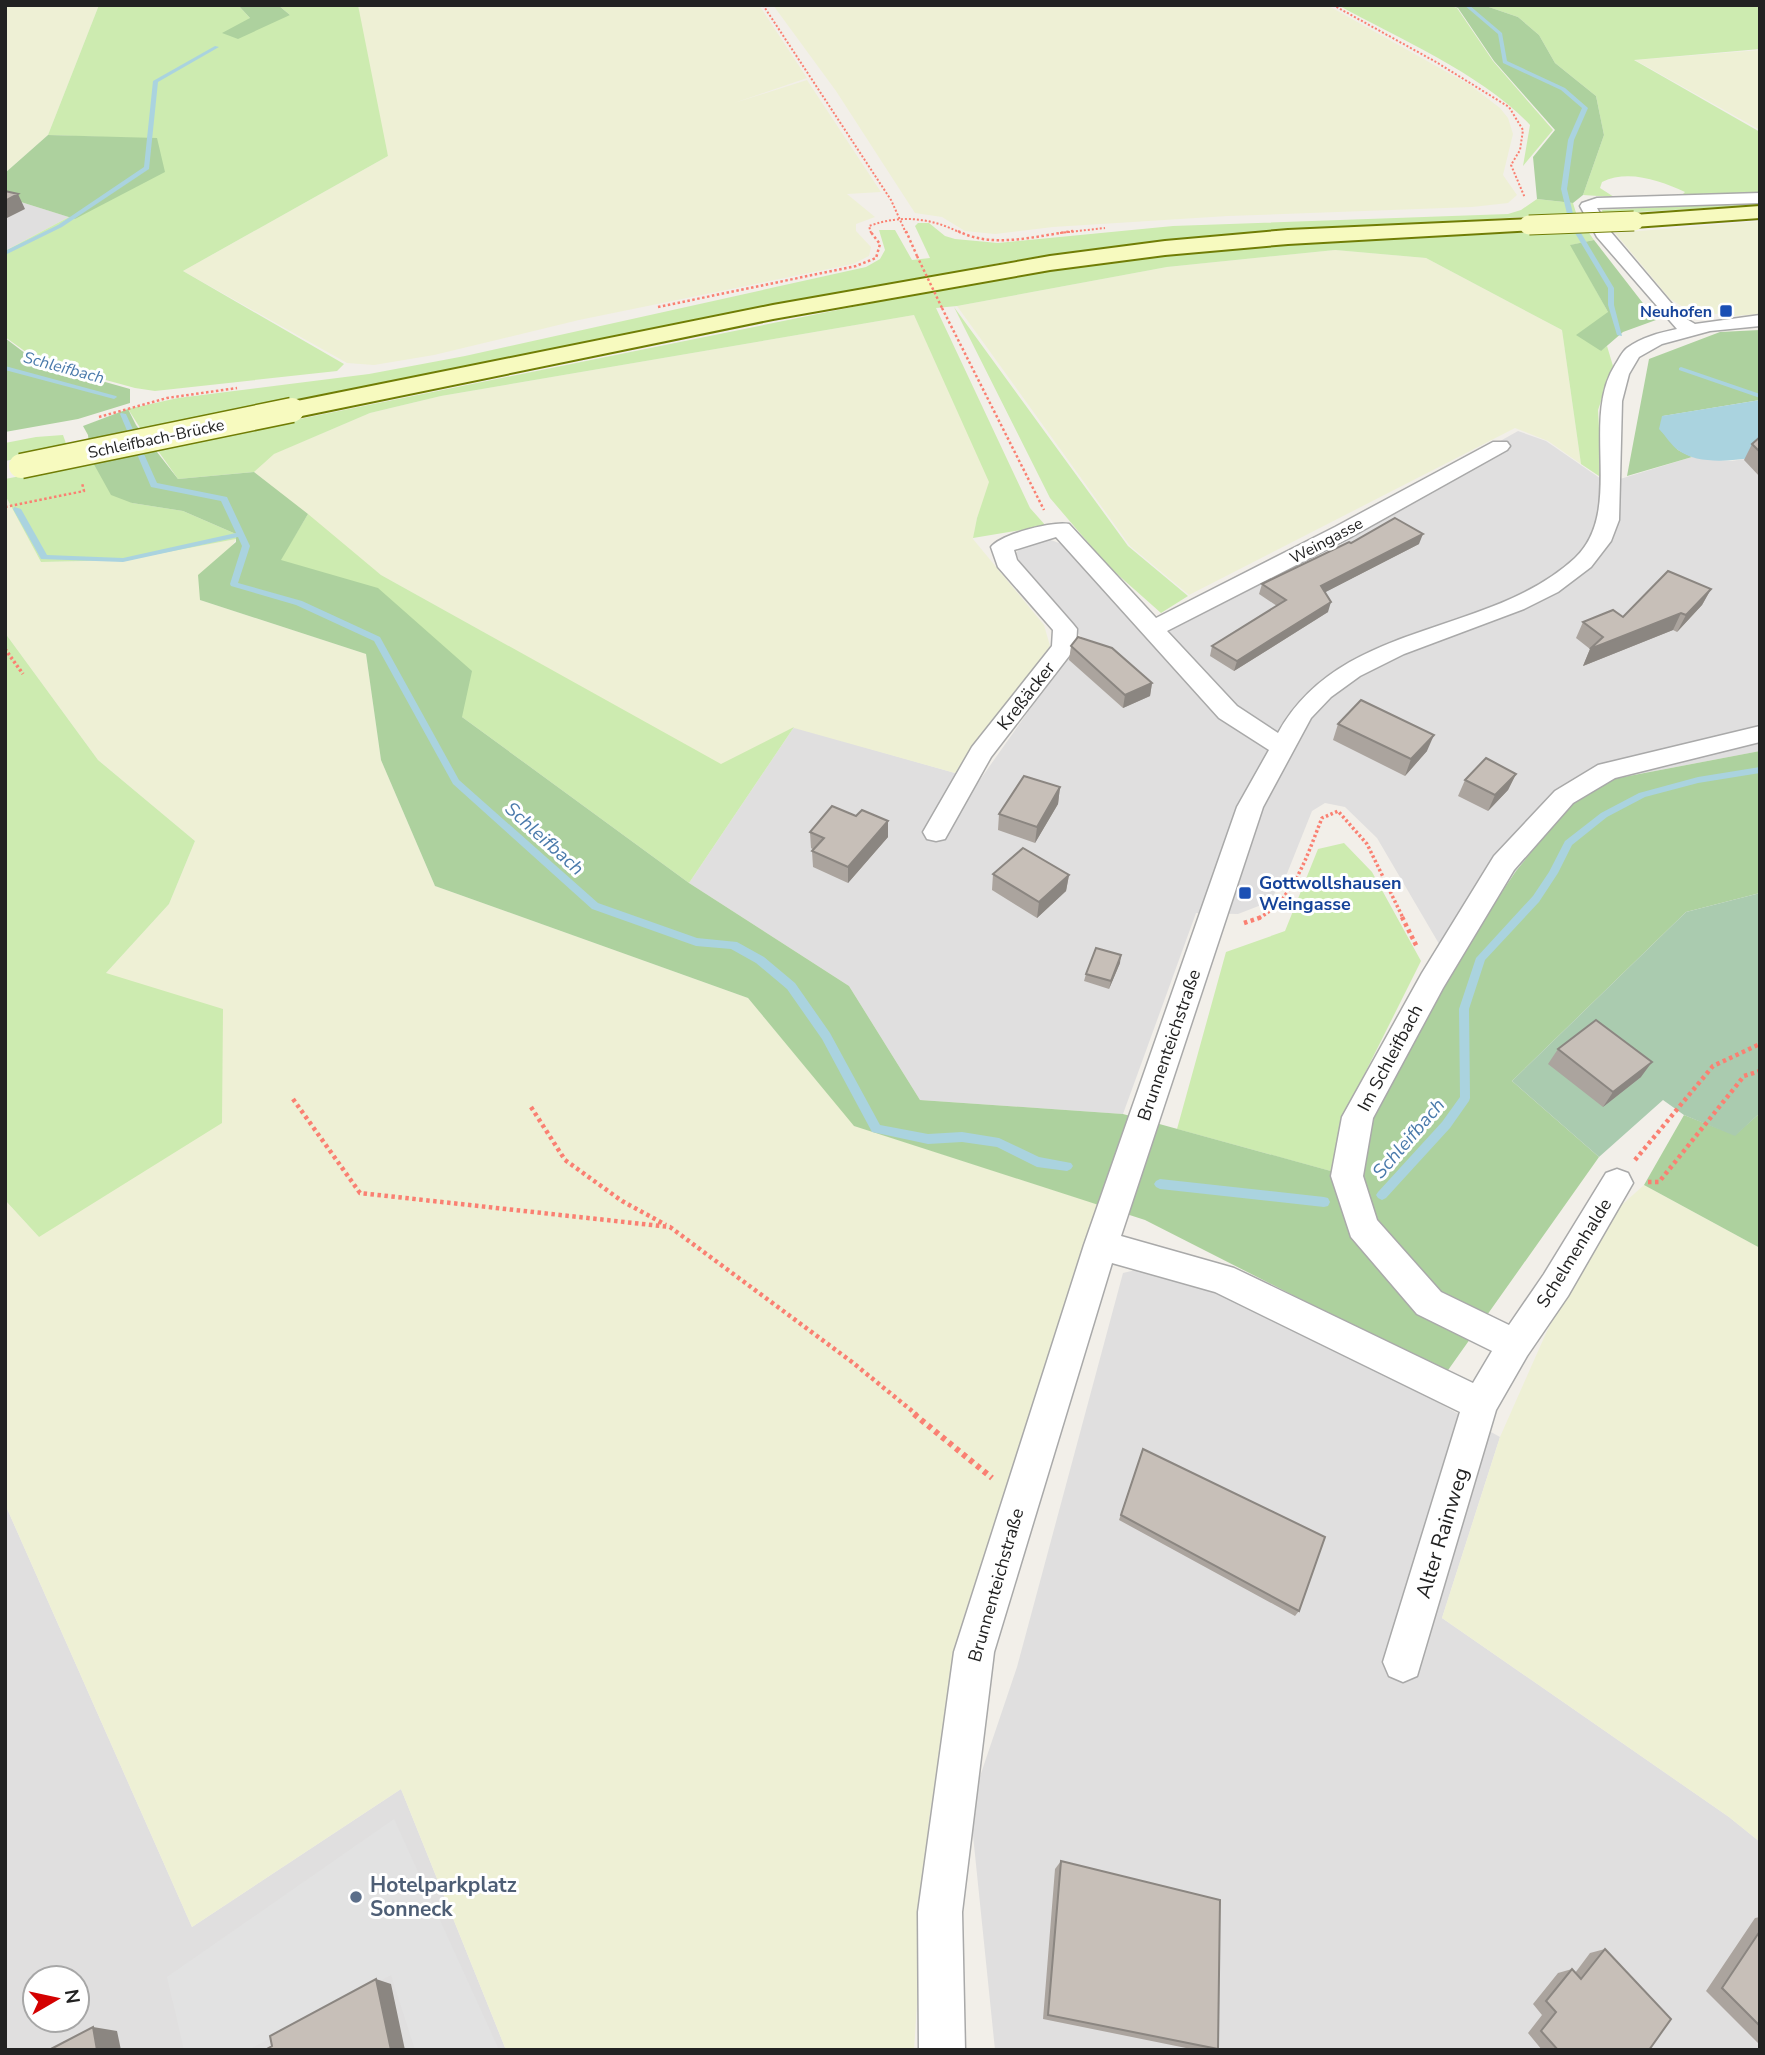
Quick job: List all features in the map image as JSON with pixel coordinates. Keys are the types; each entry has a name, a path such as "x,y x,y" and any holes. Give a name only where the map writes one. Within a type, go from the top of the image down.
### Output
{"main road":[{"name":"Schleifbach-Brücke","path":"13,468 773,312 1050,263 1165,248 1274,238 1634,221 1760,212"}],"street":[{"path":"1691,330 1677,321 1604,233 1588,206 1760,198"},
{"name":"Brunnenteichstraße","path":"942,2050 940,1912 974,1652 1101,1245 1250,807 1301,714 1322,691 1352,671 1396,649 1516,604 1550,587 1583,562 1600,541 1608,520 1612,401 1619,374 1632,354 1655,340 1691,330 1760,320"},
{"name":"Weingasse","path":"1151,630 1343,532 1500,446"},
{"path":"1061,529 1228,712 1283,747"},
{"name":"Kreßäcker","path":"936,832 981,753 1064,647 1065,629 1006,562 1002,547 1026,537 1061,529"},
{"name":"Im Schleifbach","path":"1516,1345 1429,1303 1363,1227 1347,1175 1358,1117 1432,981 1504,863 1564,797 1607,771 1760,734"},
{"name":"Schelmenhalde","path":"1516,1345 1556,1285 1617,1183"},
{"path":"1101,1245 1222,1279 1480,1404 1516,1345"},
{"name":"Alter Rainweg","path":"1403,1662 1480,1404"}],"path":[{"path":"764,5 891,200 1040,505 1061,529"},
{"path":"1332,5 1436,62 1509,107 1523,130 1520,150 1511,165 1526,200 1518,204"},
{"path":"876,258 880,244 871,235 869,226 899,219 922,219 943,224 962,236 990,240 1105,228"},
{"path":"5,649 23,674"},
{"path":"1208,928 1252,922 1277,908 1295,880 1322,818 1338,811 1367,844 1432,981"},
{"path":"1617,1183 1660,1126 1713,1066 1760,1044"},
{"name":"Schelmenhalde","path":"1617,1183 1659,1182 1744,1076 1760,1070"},
{"path":"293,1099 360,1193 670,1227"},
{"path":"531,1107 565,1160 622,1201 670,1227 852,1362 1020,1503"}],"shaded area":[{"path":"5,197 69,217 5,251"},
{"path":"1518,431 1546,441 1607,483 1692,457 1731,461 1760,457 1760,751 1613,779 1516,871 1452,966 1377,838 1345,807 1325,803 1312,811 1286,876 1269,902 1238,914 1196,913 1123,1114 920,1100 849,986 689,883 794,727 955,773 977,784 1073,648 1083,639 1024,572 1016,553 1026,542 1048,539 1070,547 1149,639"},
{"path":"1152,1266 1239,1292 1500,1437 1442,1618 1729,1817 1760,1842 1760,2050 995,2050 970,1806 1017,1667 1123,1273"},
{"path":"5,1504 192,1927 401,1789 506,2050 5,2050"},
{"name":"Hotelparkplatz Sonneck","path":"394,1819 499,2050 415,2050 391,1975 248,2050 184,2050 167,1977"}],"green space":[{"path":"5,5 99,5 48,135 5,173"},
{"path":"99,5 238,5 250,18 290,15 278,5 358,5 388,156 183,271 344,364 337,371 155,391 40,362 5,337 5,251 69,217 75,219 157,139 48,135"},
{"path":"238,5 278,5 290,15 238,39 222,33 250,18"},
{"path":"358,5 759,5 807,78 734,103 807,80 881,192 847,194 875,217 856,224 856,231 871,247 869,256 853,264 579,320 434,355 374,365 347,363 183,271 388,156 369,89"},
{"path":"773,5 1327,5 1470,85 1500,108 1508,118 1513,134 1503,175 1517,195 1508,203 1472,207 1228,216 1053,227 995,234 965,231 942,217 915,213 836,91"},
{"path":"1338,5 1449,5 1457,8 1493,61 1553,130 1523,166 1530,125 1511,107 1440,59"},
{"path":"1450,5 1483,5 1518,17 1539,35 1555,63 1596,96 1604,135 1583,195 1573,203 1537,199 1533,157 1555,130 1494,61 1458,8"},
{"path":"1483,5 1760,5 1760,49 1634,60 1760,132 1760,194 1679,198 1685,192 1644,178 1623,177 1602,182 1600,188 1614,197 1583,195 1604,135 1596,96 1555,63 1539,35 1518,17"},
{"path":"1760,50 1760,130 1635,60"},
{"path":"48,135 157,138 165,172 75,219 5,197 5,173"},
{"path":"1537,199 1573,203 1577,216 1594,240 1571,245 1608,312 1600,351 1607,346 1613,366 1598,410 1602,478 1581,464 1562,330 1426,258 1335,250 1167,267 936,308 1030,508 1046,526 973,538 989,482 914,315 441,396 370,413 274,454 254,472 178,479 156,448 986,280 1163,255 1304,242 1564,231 1552,215 1230,236 1074,251 997,264 144,434 128,409 178,398 369,374 465,356 866,267 880,259 885,250 879,230 895,230 912,260 930,258 915,226 918,223 929,223 945,236 955,239 998,243 1173,226 1508,214 1521,210"},
{"path":"1760,202 1760,205 1603,214 1602,210"},
{"path":"1760,221 1760,314 1734,316 1690,311 1670,299 1615,233"},
{"path":"1594,240 1656,320 1623,332 1601,351 1576,335 1608,312 1570,245"},
{"path":"1335,250 1426,258 1562,330 1581,464 1548,441 1515,428 1189,595 1130,546 957,306 1167,267"},
{"path":"954,307 1128,546 1188,596 1161,613 1108,566 1050,498"},
{"path":"914,315 990,482 977,518 973,539 1044,625 1050,646 955,773 794,728 721,765 381,575 254,472 273,454 370,413 441,396"},
{"path":"1760,330 1760,400 1663,416 1660,429 1678,450 1692,457 1627,476 1649,359 1720,332"},
{"path":"5,338 38,363 130,389 130,403 78,419 5,432"},
{"path":"128,409 136,425 178,479 254,472 308,514 281,560 378,588 472,671 462,717 689,883 849,986 920,1100 1123,1114 1338,1173 1435,991 1516,871 1571,803 1613,779 1760,751 1760,893 1686,912 1512,1081 1599,1157 1446,1373 1145,1220 854,1126 748,998 435,886 381,760 366,654 200,600 198,575 236,542 236,534 183,511 132,503 111,495 91,459 88,435 83,426"},
{"path":"63,435 68,449 5,461 5,443"},
{"path":"93,462 132,503 183,511 236,534 236,539 126,560 41,562 5,495 5,479"},
{"path":"5,495 41,562 126,560 236,539 200,600 366,654 381,760 435,886 748,998 855,1126 1100,1205 963,1619 929,1820 914,2050 506,2050 401,1789 192,1927 5,1504 5,1200 39,1237 106,973 169,904 195,841 98,760 5,633"},
{"path":"308,514 381,575 721,764 794,727 689,883 462,717 280,560"},
{"path":"5,633 98,760 195,841 169,904 106,973 223,1009 222,1123 39,1237 5,1200"},
{"path":"1344,843 1372,872 1421,961 1343,1117 1338,1173 1177,1129 1226,952 1285,931 1318,849"},
{"path":"1760,893 1760,1113 1735,1136 1684,1115 1663,1100 1599,1157 1512,1081 1686,912"},
{"path":"1760,1113 1760,1248 1644,1185 1684,1115 1735,1135"},
{"path":"1644,1185 1760,1248 1760,1842 1729,1817 1442,1618 1500,1437 1547,1331 1606,1219"}],"water":[{"path":"1760,400 1760,457 1718,461 1696,458 1678,450 1659,429 1662,416"}],"building":[{"path":"5,191 18,194 5,201"},
{"path":"1760,437 1760,452 1752,444"},
{"path":"1395,518 1423,534 1321,586 1331,602 1237,661 1212,646 1286,600 1262,584 1351,543"},
{"path":"1668,571 1711,589 1686,615 1681,613 1590,649 1603,637 1583,622 1613,610 1623,617"},
{"path":"1078,637 1112,648 1152,683 1125,695 1071,646"},
{"path":"1361,700 1434,735 1411,759 1338,724"},
{"path":"1486,758 1516,774 1495,795 1465,780"},
{"path":"1024,776 1060,787 1037,827 999,814"},
{"path":"832,806 856,816 862,810 888,821 848,867 812,851 824,838 810,832"},
{"path":"1023,848 1069,875 1039,902 993,874"},
{"path":"1096,948 1121,955 1111,981 1086,974"},
{"path":"1596,1020 1652,1062 1613,1092 1558,1049"},
{"path":"1143,1449 1325,1537 1299,1611 1121,1515"},
{"path":"1061,1861 1220,1900 1218,2049 1048,2015"},
{"path":"1760,1931 1760,2026 1722,1988"},
{"path":"1605,1949 1671,2019 1649,2050 1558,2050 1541,2031 1556,2012 1546,2001 1572,1969 1581,1979"},
{"path":"376,1979 391,2050 265,2050 272,2046 270,2036"},
{"path":"93,2027 97,2050 49,2050 80,2034 91,2034"}],"waterway":[{"path":"1466,5 1500,33 1505,62 1563,89 1585,108 1571,140 1564,189 1571,218 1578,233 1611,288 1611,305 1620,335"},
{"path":"5,253 60,226 147,168 156,81 217,47"},
{"name":"Schleifbach","path":"5,368 114,397"},
{"path":"1681,369 1760,396"},
{"name":"Schleifbach","path":"123,414 154,485 224,499 246,546 234,584 299,603 377,639 456,782 595,906 696,942 733,945 760,960 791,986 826,1036 876,1129 928,1139 962,1137 999,1143 1037,1162 1067,1166"},
{"path":"17,509 44,557 123,560 239,535"},
{"name":"Schleifbach","path":"1382,1195 1446,1125 1465,1098 1464,1009 1481,958 1536,899 1568,843 1604,815 1642,795 1698,780 1760,770"},
{"name":"Schleifbach","path":"1160,1184 1324,1202"}],"place":[{"name":"Neuhofen","path":"1726,311"},
{"name":"Gottwollshausen Weingasse","path":"1245,893"},
{"name":"Hotelparkplatz Sonneck","path":"356,1897"}]}
